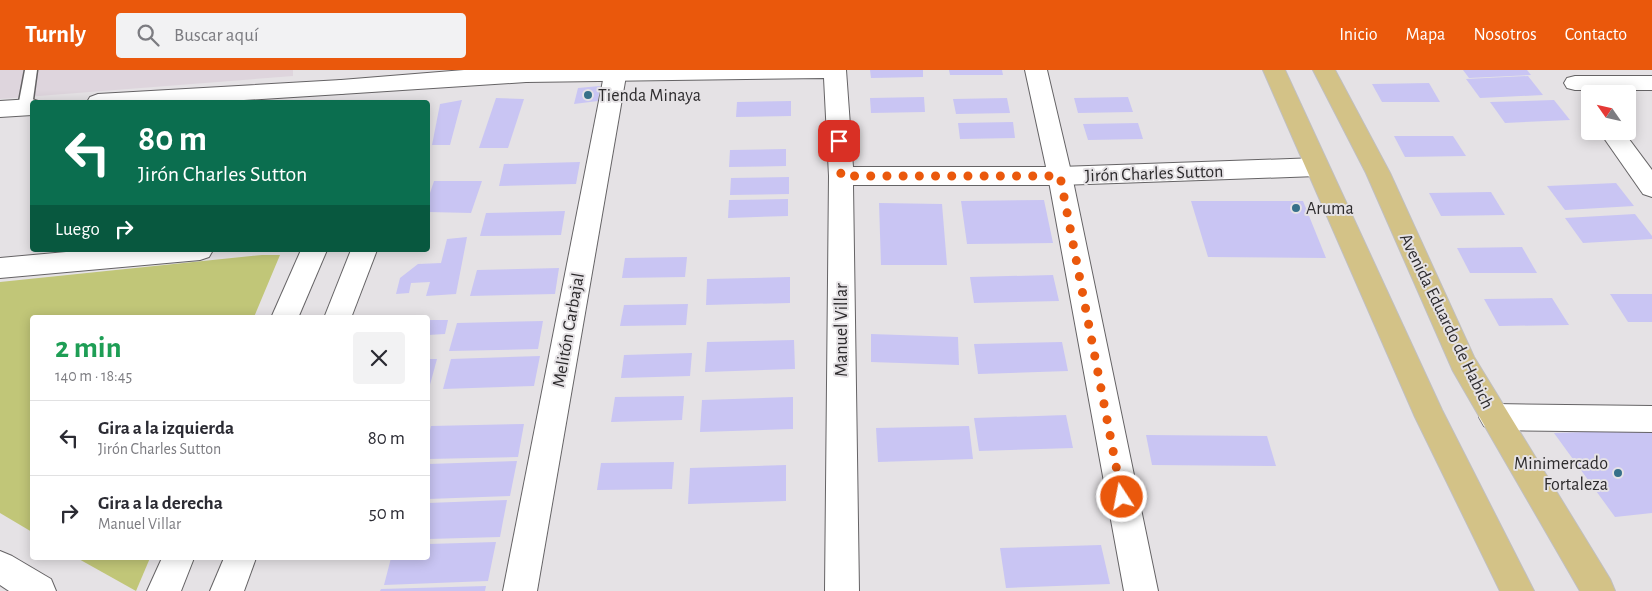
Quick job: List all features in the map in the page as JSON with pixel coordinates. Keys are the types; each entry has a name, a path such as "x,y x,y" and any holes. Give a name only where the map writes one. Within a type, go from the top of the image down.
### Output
{"main road":[{"path":"1274,70 1430,417 1517,591"},
{"name":"Avenida Eduardo de Habich","path":"1324,70 1378,173 1463,363 1598,591"}],"street":[{"path":"130,100 616,70 836,70"},
{"name":"Melitón Carbajal","path":"520,591 616,70"},
{"name":"Manuel Villar","path":"836,70 841,176 842,591"},
{"path":"1036,70 1060,176 1141,591"},
{"path":"1571,77 1652,83"},
{"path":"1571,77 1581,91"},
{"path":"0,109 29,107"},
{"path":"1617,140 1652,188"},
{"name":"Jirón Charles Sutton","path":"841,176 1060,176 1317,167"},
{"path":"0,268 178,252"},
{"path":"285,315 313,252"},
{"path":"338,315 363,252"},
{"path":"1494,418 1652,419"},
{"path":"164,591 177,560"},
{"path":"227,591 239,560"},
{"path":"0,567 39,591"}],"lane":[{"path":"29,107 31,70"}],"shaded area":[{"path":"0,70 293,70 293,76 0,99"}],"green space":[{"path":"262,255 280,255 255,315 30,315 30,531 0,513 0,282"},
{"path":"81,560 149,560 136,591"}],"building":[{"path":"870,70 923,70 923,77 871,78"},
{"path":"949,70 1002,70 1003,75 950,75"},
{"path":"1463,70 1527,70 1531,75 1469,78"},
{"path":"1528,76 1543,95 1480,98 1466,79"},
{"path":"1429,83 1440,102 1382,102 1372,84"},
{"name":"Tienda Minaya","path":"600,86 598,101 574,104 578,88"},
{"path":"924,97 925,112 871,113 870,98"},
{"path":"1128,97 1133,112 1078,113 1074,98"},
{"path":"496,98 524,99 508,148 479,148"},
{"path":"1007,98 1010,113 956,114 953,99"},
{"path":"462,100 450,145 432,145 440,104"},
{"path":"1554,100 1570,120 1505,123 1490,102"},
{"path":"791,101 791,116 736,117 737,102"},
{"path":"1013,122 1015,138 960,139 958,123"},
{"path":"1138,123 1143,139 1088,140 1083,124"},
{"path":"1394,136 1453,136 1466,156 1405,157"},
{"path":"786,149 786,166 729,167 730,150"},
{"path":"580,162 576,184 499,186 504,164"},
{"path":"789,177 789,194 730,195 731,178"},
{"path":"434,181 482,181 471,213 430,212 430,193"},
{"path":"1616,183 1634,206 1565,210 1547,186"},
{"path":"1491,192 1505,215 1441,216 1429,193"},
{"path":"788,199 788,216 728,218 729,200"},
{"path":"1044,200 1053,243 967,244 961,201"},
{"path":"1191,201 1303,201 1326,258 1208,257"},
{"path":"879,203 942,204 947,265 881,265"},
{"path":"565,211 561,235 480,236 486,213"},
{"path":"1635,214 1652,236 1652,239 1583,243 1565,218"},
{"path":"467,237 456,294 426,296 430,282 411,283 409,293 396,294 400,278 418,264 441,263 447,239"},
{"path":"1522,247 1537,273 1470,273 1457,248"},
{"path":"687,257 685,277 622,278 625,258"},
{"path":"559,268 555,294 470,296 477,270"},
{"path":"1053,275 1059,301 974,303 970,277"},
{"path":"790,277 790,303 706,305 707,279"},
{"path":"1610,294 1652,294 1652,322 1628,322"},
{"path":"1552,298 1569,325 1499,326 1484,299"},
{"path":"688,304 686,325 620,326 624,305"},
{"path":"430,320 448,320 445,334 430,335"},
{"path":"543,321 538,349 449,351 457,323"},
{"path":"871,334 958,337 959,365 871,362"},
{"path":"794,340 795,369 705,372 707,342"},
{"path":"1062,342 1068,371 978,374 974,344"},
{"path":"692,353 690,376 621,378 624,355"},
{"path":"540,356 534,386 443,389 451,359"},
{"path":"430,359 437,359 430,385"},
{"path":"684,396 682,420 611,422 615,397"},
{"path":"793,397 793,429 700,432 702,400"},
{"path":"1066,415 1073,448 979,451 974,418"},
{"path":"524,424 518,457 430,459 431,426"},
{"path":"969,426 973,459 878,462 876,428"},
{"name":"Minimercado Fortaleza","path":"1652,430 1652,513 1615,517 1554,433"},
{"path":"1146,435 1267,436 1276,466 1152,465"},
{"path":"517,461 510,496 430,499 430,464"},
{"path":"674,462 672,489 597,490 601,463"},
{"path":"786,465 786,501 688,504 690,468"},
{"path":"507,500 500,537 430,539 430,503"},
{"path":"496,542 488,581 384,585 390,560 430,560 430,544"},
{"path":"1101,545 1110,584 1006,588 1000,548"},
{"path":"486,586 485,591 380,591 381,589"}],"place":[{"name":"Tienda Minaya","path":"588,95"},
{"name":"Aruma","path":"1296,208"},
{"name":"Minimercado Fortaleza","path":"1618,473"}],"route":[{"path":"839,141 841,176 1060,176 1122,497"}]}
